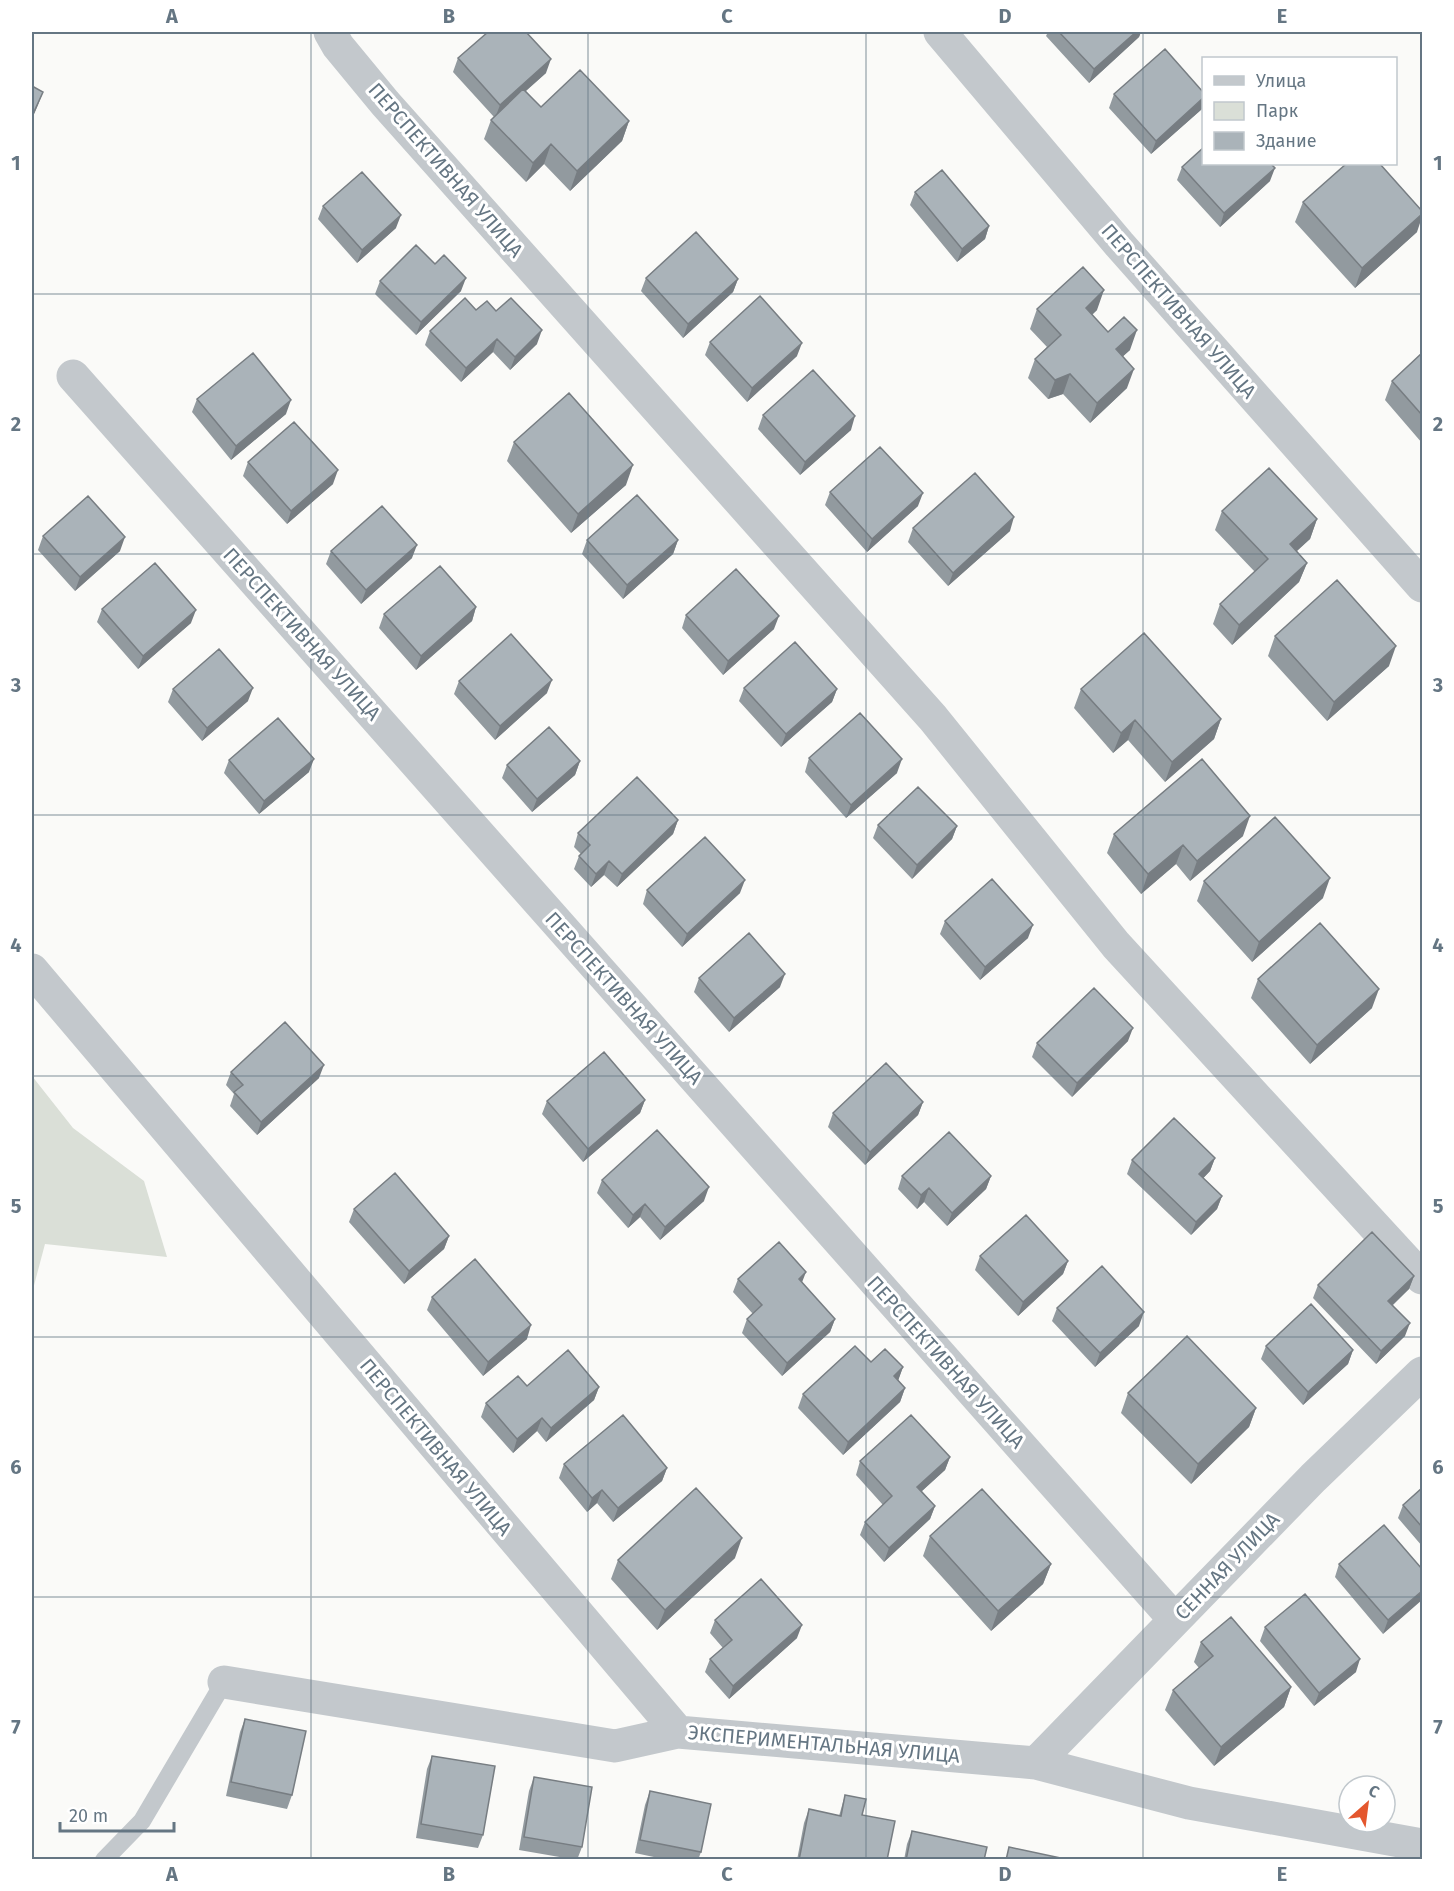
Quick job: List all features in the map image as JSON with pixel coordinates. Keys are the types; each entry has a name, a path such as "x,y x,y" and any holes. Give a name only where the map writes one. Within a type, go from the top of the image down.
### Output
{"street":[{"name":"ПЕРСПЕКТИВНАЯ УЛИЦА","path":"330,32 338,46 385,103 933,718 1116,945 1422,1278"},
{"name":"ПЕРСПЕКТИВНАЯ УЛИЦА","path":"940,32 1119,244 1422,586"},
{"name":"ПЕРСПЕКТИВНАЯ УЛИЦА","path":"73,376 1175,1620"},
{"name":"ПЕРСПЕКТИВНАЯ УЛИЦА","path":"32,970 678,1732"},
{"name":"СЕННАЯ УЛИЦА","path":"1036,1763 1313,1478 1422,1373"},
{"name":"ЭКСПЕРИМЕНТАЛЬНАЯ УЛИЦА","path":"224,1682 615,1746 678,1732 1036,1763 1189,1803 1422,1845"}],"lane":[{"path":"104,1860 142,1821 224,1682"}],"green space":[{"path":"32,1076 73,1128 144,1181 167,1257 45,1244 32,1293"}],"building":[{"path":"488,32 526,32 551,59 500,105 458,58"},
{"path":"1059,32 1136,32 1094,69"},
{"path":"1165,49 1202,91 1202,99 1156,141 1114,94"},
{"path":"580,70 629,121 577,171 551,144 533,163 491,120 523,89 541,107"},
{"path":"32,86 43,92 32,116"},
{"path":"1202,149 1202,165 1272,165 1275,168 1224,213 1182,167"},
{"path":"1345,165 1381,165 1422,211 1422,214 1362,268 1303,202"},
{"path":"942,170 989,226 962,249 915,192"},
{"path":"362,172 401,215 362,250 323,206"},
{"path":"696,232 738,279 688,324 646,278"},
{"path":"416,245 435,264 444,255 466,278 421,322 380,281"},
{"path":"1083,267 1104,290 1086,308 1108,332 1124,317 1137,330 1116,349 1134,369 1097,403 1070,374 1055,380 1035,359 1061,335 1037,309"},
{"path":"760,296 802,343 752,388 710,342"},
{"path":"465,298 476,310 487,301 496,311 511,298 542,330 515,357 497,339 466,368 430,331"},
{"path":"253,353 291,400 236,446 197,399"},
{"path":"1422,353 1422,415 1392,381"},
{"path":"813,370 855,416 805,462 763,415"},
{"path":"569,393 633,465 578,514 514,442"},
{"path":"294,422 338,470 291,511 248,462"},
{"path":"880,447 923,493 872,539 830,492"},
{"path":"1269,468 1317,519 1290,544 1307,563 1239,625 1220,604 1268,559 1222,511"},
{"path":"975,473 1014,517 953,573 913,528"},
{"path":"637,495 678,540 627,585 587,540"},
{"path":"88,496 125,537 80,577 43,536"},
{"path":"382,506 417,545 366,590 331,551"},
{"path":"155,563 196,610 143,656 102,609"},
{"path":"440,566 476,607 421,656 384,614"},
{"path":"736,569 779,616 728,661 686,615"},
{"path":"1337,580 1396,646 1334,702 1275,636"},
{"path":"1144,633 1221,719 1172,762 1135,720 1121,733 1081,689"},
{"path":"511,634 552,680 500,726 459,681"},
{"path":"795,642 837,689 786,734 744,688"},
{"path":"219,649 253,688 207,728 173,689"},
{"path":"860,713 902,759 851,805 809,758"},
{"path":"278,718 314,759 264,801 229,760"},
{"path":"549,727 580,761 537,799 507,765"},
{"path":"1202,759 1250,816 1197,861 1183,845 1148,874 1114,834"},
{"path":"637,777 678,820 622,874 609,861 596,874 579,856 590,845 578,833"},
{"path":"918,787 957,826 917,865 878,825"},
{"path":"1275,817 1330,878 1259,942 1204,881"},
{"path":"705,837 745,880 687,934 647,890"},
{"path":"992,879 1033,925 985,967 945,921"},
{"path":"1320,923 1379,989 1317,1045 1258,979"},
{"path":"749,933 785,974 734,1018 699,978"},
{"path":"1094,988 1133,1028 1077,1083 1037,1043"},
{"path":"285,1022 324,1065 261,1122 234,1092 243,1085 231,1072"},
{"path":"604,1052 645,1100 588,1149 547,1101"},
{"path":"886,1063 923,1102 870,1152 833,1113"},
{"path":"1174,1118 1215,1158 1199,1174 1222,1196 1196,1222 1132,1160"},
{"path":"657,1130 709,1187 665,1227 645,1204 633,1215 602,1180"},
{"path":"949,1132 991,1176 952,1213 929,1188 921,1195 902,1176"},
{"path":"395,1173 449,1236 409,1271 354,1209"},
{"path":"1026,1215 1068,1261 1023,1302 980,1256"},
{"path":"1372,1232 1414,1276 1388,1301 1410,1323 1381,1351 1318,1285"},
{"path":"779,1242 806,1272 799,1279 835,1319 787,1363 747,1319 762,1305 738,1279"},
{"path":"475,1259 531,1325 488,1362 432,1297"},
{"path":"1102,1266 1144,1312 1100,1353 1057,1308"},
{"path":"1311,1304 1353,1350 1308,1392 1266,1346"},
{"path":"1187,1336 1256,1408 1198,1464 1128,1393"},
{"path":"855,1346 871,1362 885,1349 903,1367 894,1376 905,1388 848,1442 803,1394"},
{"path":"568,1350 599,1387 551,1428 542,1418 517,1439 486,1403 518,1376 527,1386"},
{"path":"623,1415 667,1468 618,1508 602,1490 592,1498 564,1464"},
{"path":"911,1415 950,1457 917,1487 935,1506 889,1548 865,1522 892,1496 860,1461"},
{"path":"696,1488 742,1538 665,1610 618,1560"},
{"path":"1422,1488 1422,1527 1403,1505"},
{"path":"982,1489 1051,1564 998,1611 930,1536"},
{"path":"1384,1525 1422,1569 1422,1591 1388,1620 1339,1564"},
{"path":"761,1579 802,1625 733,1686 710,1659 732,1640 715,1620"},
{"path":"1305,1594 1360,1659 1319,1693 1265,1627"},
{"path":"1231,1617 1291,1687 1221,1747 1173,1690 1213,1656 1201,1642"},
{"path":"245,1719 306,1731 292,1795 231,1782"},
{"path":"432,1756 495,1766 483,1835 421,1824"},
{"path":"534,1777 592,1787 582,1847 524,1837"},
{"path":"650,1791 711,1804 701,1852 640,1840"},
{"path":"845,1795 866,1799 862,1815 895,1821 887,1860 799,1860 809,1809 841,1816"},
{"path":"912,1831 987,1847 984,1860 906,1860"},
{"path":"1009,1847 1070,1860 1006,1860"}]}
